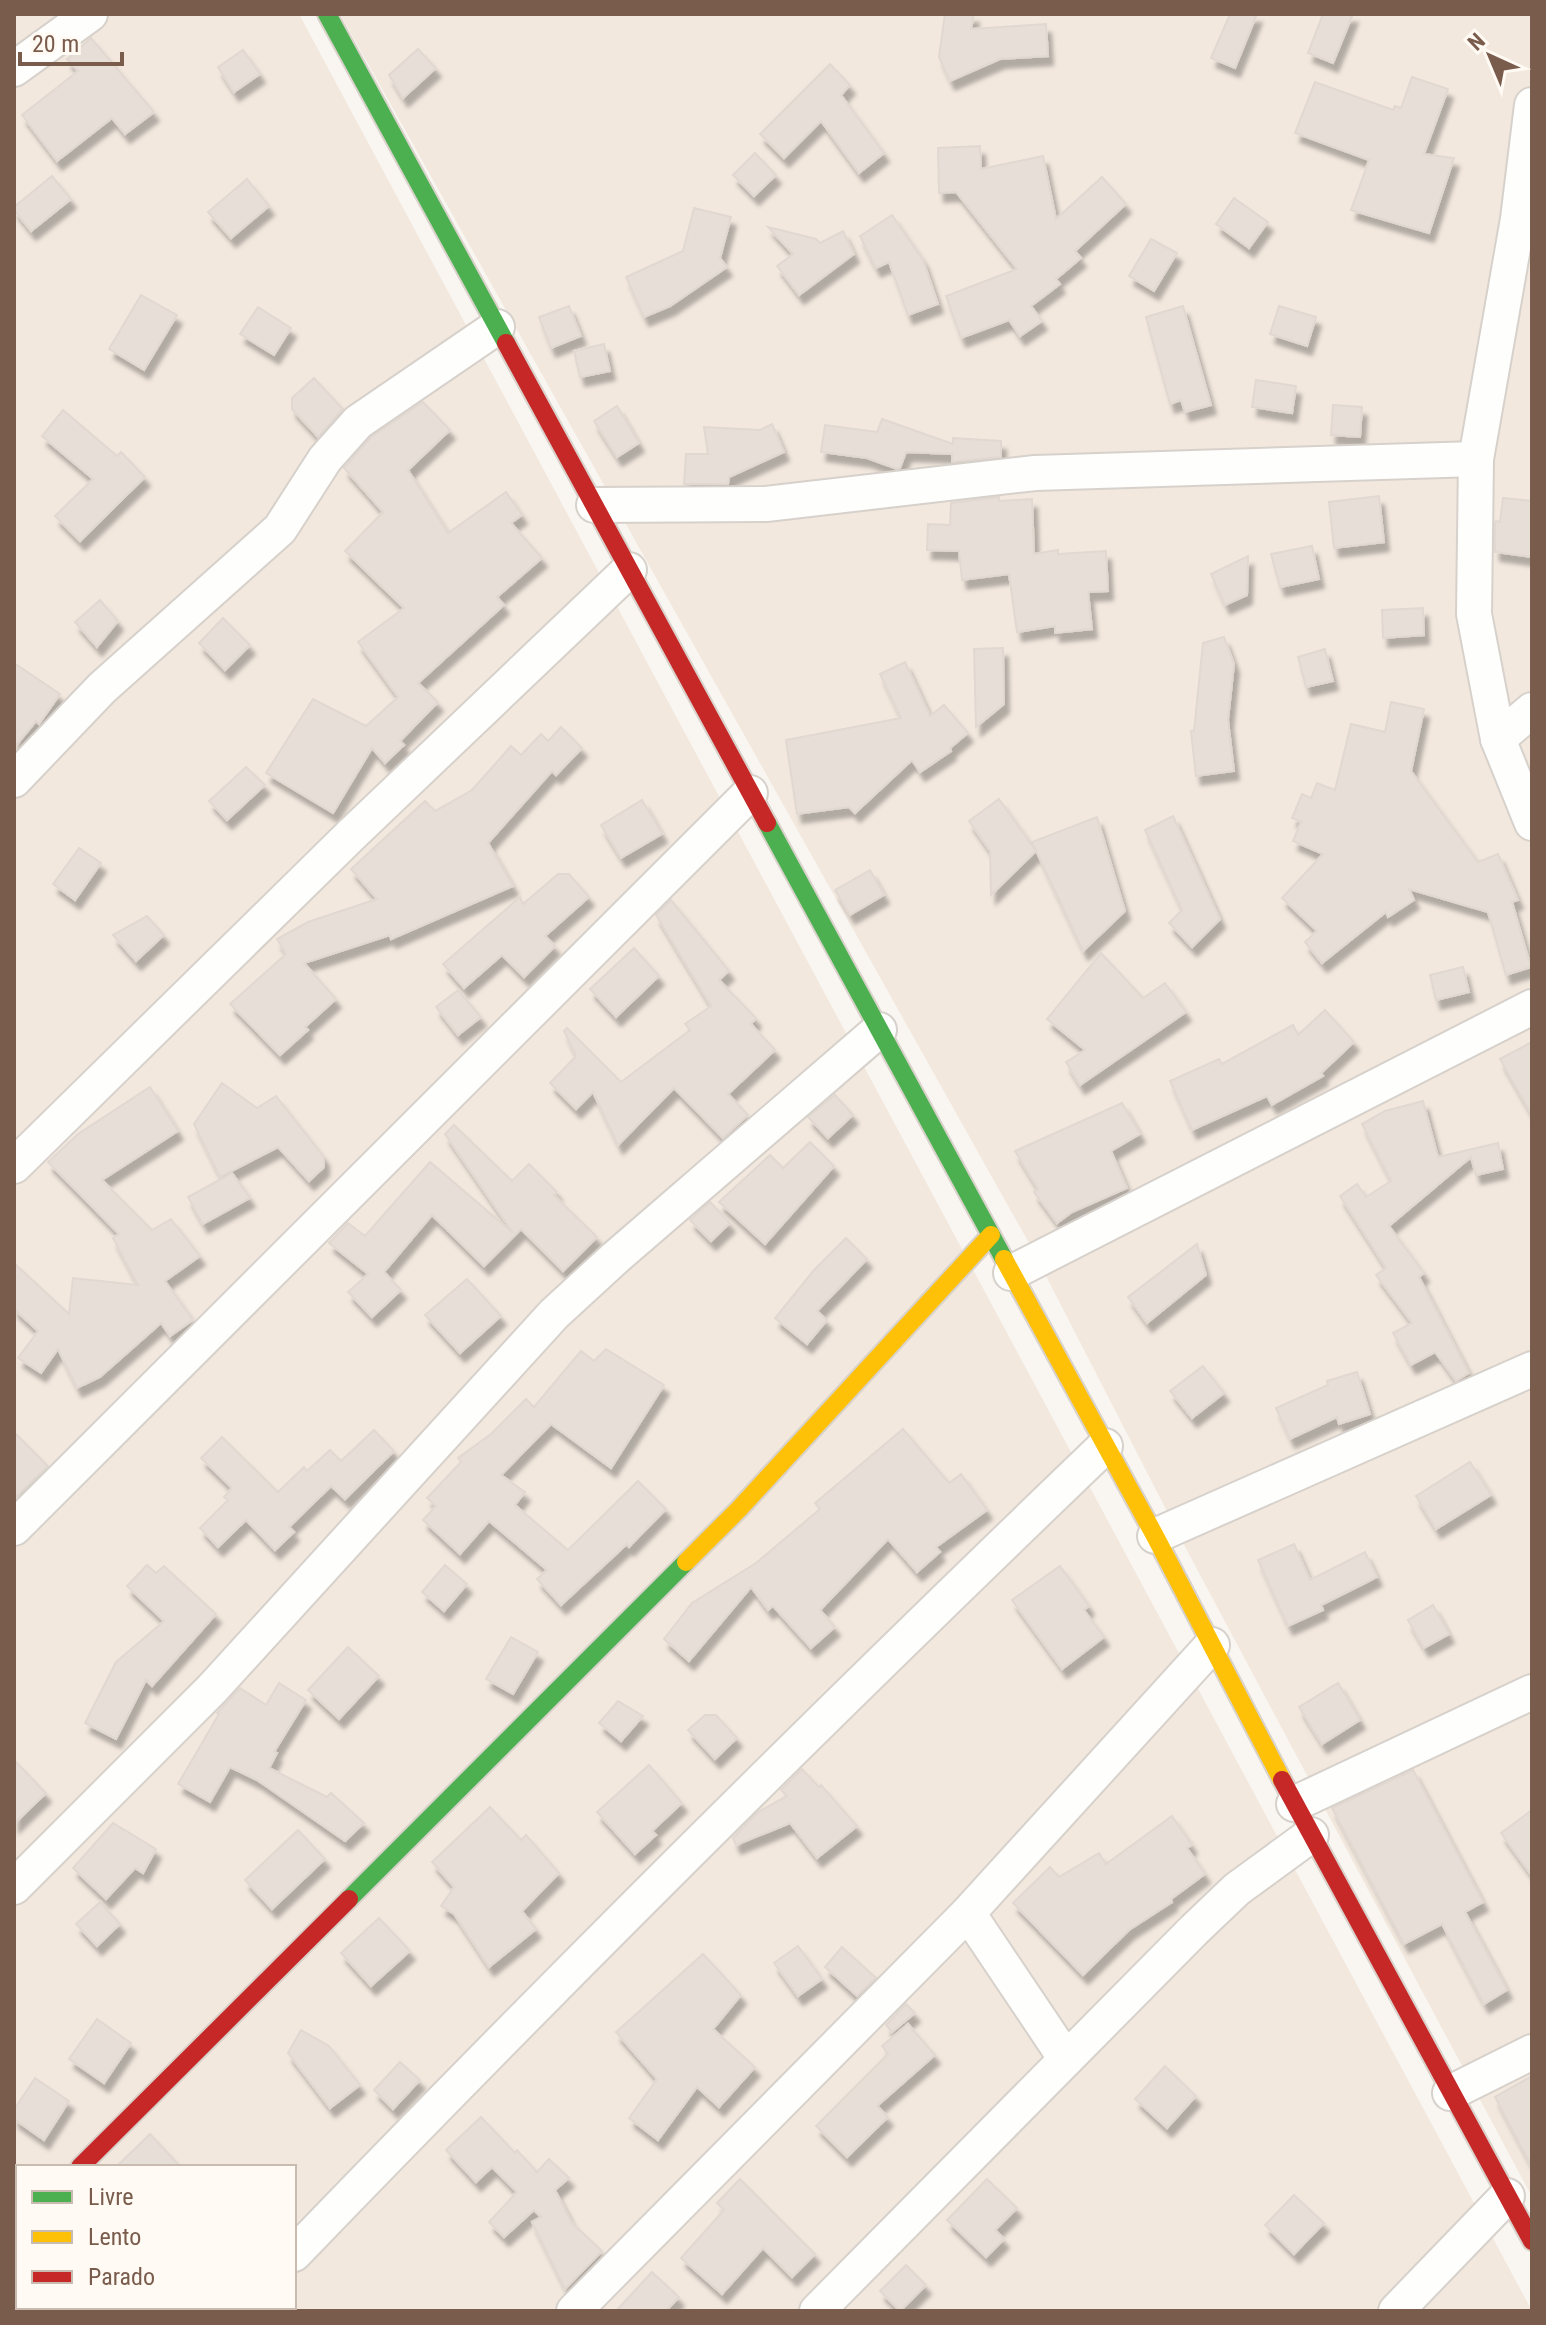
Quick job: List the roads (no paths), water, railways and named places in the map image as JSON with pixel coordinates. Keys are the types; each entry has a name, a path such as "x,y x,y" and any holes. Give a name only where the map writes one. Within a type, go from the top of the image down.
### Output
{"street":[{"path":"14,69 90,14"},
{"path":"327,14 1155,1536 1294,1804 1532,2241"},
{"path":"1532,105 1518,219 1476,459 1474,614 1498,739 1532,823"},
{"path":"14,780 102,688 280,529 325,459 358,422 497,327"},
{"path":"594,505 766,504 1035,473 1476,459"},
{"path":"14,1166 339,847 629,570"},
{"path":"1498,739 1532,710"},
{"path":"14,1528 750,793"},
{"path":"1011,1273 1532,1007"},
{"path":"14,1887 212,1689 554,1314 879,1030"},
{"path":"82,2165 739,1509 991,1235"},
{"path":"1155,1536 1532,1369"},
{"path":"296,2252 505,2035 1105,1446"},
{"path":"574,2311 968,1913 1212,1645"},
{"path":"1294,1804 1532,1692"},
{"path":"817,2311 1237,1889 1311,1835"},
{"path":"968,1913 1066,2059"},
{"path":"1450,2093 1532,2052"},
{"path":"1396,2311 1507,2196"}]}
